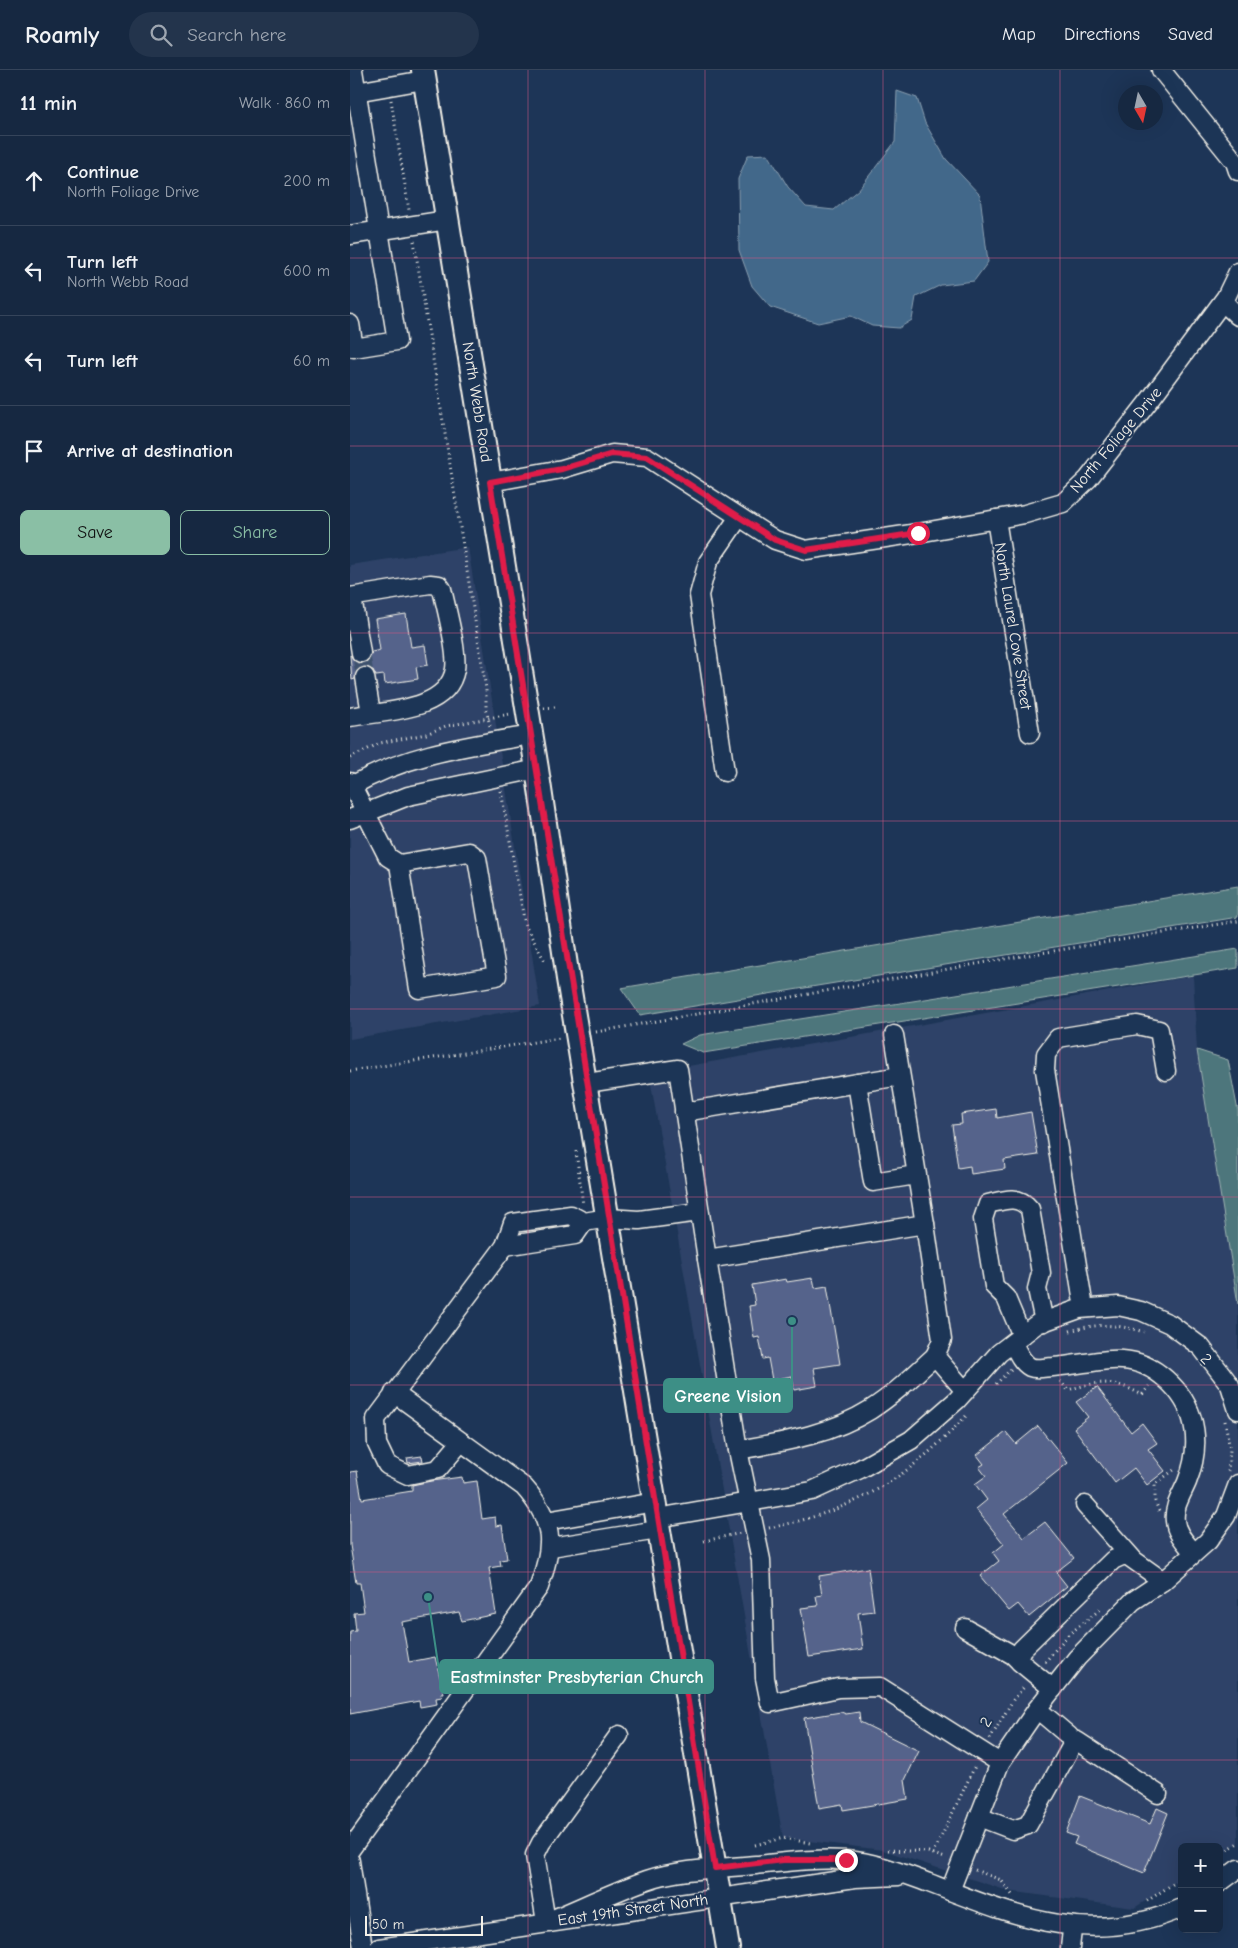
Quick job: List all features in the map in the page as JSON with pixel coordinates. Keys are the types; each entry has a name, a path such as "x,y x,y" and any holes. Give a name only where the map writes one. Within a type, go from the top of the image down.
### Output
{"main road":[{"name":"North Webb Road","path":"423,75 537,769 568,979 587,1083 593,1220 657,1517 728,1948"}],"street":[{"path":"350,324 354,348 397,341 353,92 353,70"},
{"path":"1161,70 1234,162 1238,171"},
{"path":"353,92 389,86 423,75"},
{"path":"350,235 447,220"},
{"name":"North Foliage Drive","path":"490,482 562,469 612,454 647,457 775,540 806,550 996,519 1063,503 1088,479 1223,302 1238,272"},
{"path":"1223,302 1238,316"},
{"path":"725,772 699,595 708,562 739,517"},
{"name":"North Laurel Cove Street","path":"996,519 1030,733"},
{"path":"350,716 429,702 449,683 455,669 455,658 442,589 439,585 430,584 351,597 361,654"},
{"path":"365,677 371,713"},
{"path":"399,864 419,989 497,976 477,858 469,852 399,864 388,857 357,816 351,785 400,762 432,753 530,735"},
{"path":"357,816 408,796 537,769"},
{"path":"1084,1308 1045,1070 1046,1054 1058,1038 1137,1025 1159,1030 1166,1071"},
{"path":"738,1450 797,1439 829,1429 870,1410 935,1356 942,1340 894,1035"},
{"path":"587,1083 678,1069 706,1259 738,1450 761,1560 765,1678 770,1702 838,1688 880,1687 1000,1763"},
{"path":"684,1112 900,1076"},
{"path":"857,1083 873,1182 916,1175"},
{"path":"1044,1322 1037,1289 1041,1273 1030,1209 1025,1202 1016,1198 988,1204 983,1220 994,1286 1006,1298 1021,1360 1030,1367 1051,1367 1122,1358 1139,1362 1152,1368 1172,1386 1183,1400 1196,1431 1193,1466 1178,1500 1175,1521 1178,1532 1194,1553"},
{"path":"461,1442 438,1469 408,1475 387,1464 376,1444 376,1418 505,1246 513,1223 570,1215 593,1220 639,1220 699,1212"},
{"path":"706,1259 924,1224"},
{"path":"551,1547 657,1517 812,1491 860,1469 911,1440 965,1391 999,1353 1017,1339 1044,1322 1084,1308 1118,1306 1141,1311 1170,1324 1202,1347 1230,1384 1230,1411"},
{"path":"935,1356 965,1391"},
{"path":"350,1850 539,1588 551,1547 546,1521 535,1499 524,1487 394,1393"},
{"path":"950,1891 1000,1763 1037,1709 1077,1658 1133,1601 1163,1581 1208,1541 1226,1516 1233,1479"},
{"path":"1085,1505 1132,1558 1163,1581"},
{"path":"546,1521 657,1517"},
{"path":"1020,1662 1019,1656 1022,1649 1113,1560 1122,1556 1132,1558"},
{"path":"965,1628 1013,1655 1053,1688"},
{"path":"1037,1709 1069,1736 1072,1745"},
{"path":"546,1922 535,1855 546,1835 619,1735"},
{"path":"979,1817 1013,1830 1028,1825 1072,1745 1077,1741 1158,1794"},
{"name":"East 19th Street North","path":"546,1922 649,1879 715,1868 783,1860 846,1860 876,1864 1039,1924 1072,1930 1102,1931 1129,1928 1161,1919 1178,1910"},
{"path":"350,1861 363,1948"},
{"path":"1223,1880 1238,1869"},
{"name":"East 19th Street North","path":"378,1948 855,1878 909,1876"},
{"path":"1070,1948 1072,1930"}],"path":[{"path":"389,86 486,689 486,709 493,742"},
{"path":"350,758 380,742 426,734 446,726 555,707"},
{"path":"499,776 525,925 546,963 548,973"},
{"path":"604,1030 1010,958 1238,921"},
{"path":"558,1028 561,1047"},
{"path":"350,1071 560,1038"},
{"path":"575,1142 578,1178 593,1220"},
{"path":"1069,1332 1085,1327 1119,1324 1150,1334"},
{"path":"993,1387 1021,1360"},
{"path":"1051,1367 1061,1384 1068,1390 1092,1383 1108,1382 1126,1386 1142,1395 1150,1385 1155,1388"},
{"path":"1230,1411 1230,1450 1233,1479"},
{"path":"704,1541 794,1523 855,1502 905,1474 937,1447 968,1414"},
{"path":"1161,1517 1155,1501 1154,1484 1178,1466"},
{"name":"2","path":"933,1854 983,1752 1013,1700 1068,1635 1105,1605"},
{"path":"1223,1853 1238,1844"}],"shaded area":[{"path":"897,91 917,98 925,123 946,159 980,195 988,262 974,281 941,285 916,297 912,320 899,328 872,326 851,316 818,323 770,307 752,286 739,250 738,179 748,155 768,154 788,187 806,207 834,210 859,189 895,142"},
{"path":"468,547 540,1006 350,1039 350,565"},
{"path":"1193,976 1197,1050 1238,1304 1238,1843 1223,1852 1223,1843 1178,1843 1178,1880 1134,1908 1008,1891 883,1850 783,1838 649,1073"}],"green space":[{"path":"1238,886 1238,917 640,1015 621,988"},
{"path":"1238,949 1238,968 703,1053 681,1044 700,1035"},
{"path":"1197,1050 1228,1060 1238,1111 1238,1304"}],"building":[{"path":"406,614 411,647 425,645 428,665 416,667 418,679 385,684 384,675 376,676 373,670 364,666 358,669 355,679 352,680 350,655 357,663 362,664 368,661 372,652 380,650 375,619"},
{"path":"996,1109 997,1118 1031,1112 1038,1155 1004,1160 1005,1169 971,1174 970,1166 958,1168 952,1125 962,1124 961,1114"},
{"path":"813,1278 815,1288 827,1286 840,1364 814,1368 817,1386 794,1390 792,1376 772,1380 768,1358 763,1359 759,1337 754,1338 749,1306 755,1305 752,1285 786,1279 787,1282"},
{"path":"1097,1387 1131,1432 1142,1423 1157,1443 1148,1449 1165,1471 1147,1485 1134,1468 1115,1483 1074,1428 1088,1417 1076,1402"},
{"path":"1038,1426 1068,1463 1004,1514 1024,1538 1045,1522 1074,1558 1056,1572 1067,1586 1029,1617 1018,1604 1009,1611 980,1576 999,1561 993,1553 1004,1544 976,1509 987,1500 975,1484 986,1476 979,1467 984,1464 977,1455 1006,1432 1016,1444"},
{"path":"422,1456 423,1461 408,1463 407,1458"},
{"path":"357,1471 362,1499 412,1491 412,1485 431,1481 462,1477 463,1483 477,1481 482,1519 495,1517 496,1526 502,1525 507,1559 500,1560 501,1566 489,1568 496,1614 462,1621 459,1612 402,1622 409,1662 435,1657 444,1693 441,1693 442,1697 436,1698 437,1704 420,1707 419,1701 350,1714 350,1632 356,1631 354,1613 364,1612 360,1583 356,1583 350,1545 350,1472"},
{"path":"868,1568 874,1611 858,1613 863,1649 809,1657 801,1608 818,1606 816,1596 822,1595 819,1576"},
{"path":"841,1712 846,1714 859,1712 860,1722 919,1751 905,1780 908,1799 843,1810 842,1804 819,1808 804,1718"},
{"path":"1080,1796 1150,1824 1157,1808 1168,1813 1144,1873 1074,1844 1077,1837 1066,1833"}],"tunnel":[{"path":"361,653 365,677"}],"place":[{"name":"Greene Vision","path":"792,1321"},
{"name":"Eastminster Presbyterian Church","path":"428,1597"}],"route":[{"path":"846,1860 783,1860 715,1868 658,1530 579,1035 568,979 537,769 490,482 562,469 612,454 647,457 775,540 806,550 918,533"}]}
